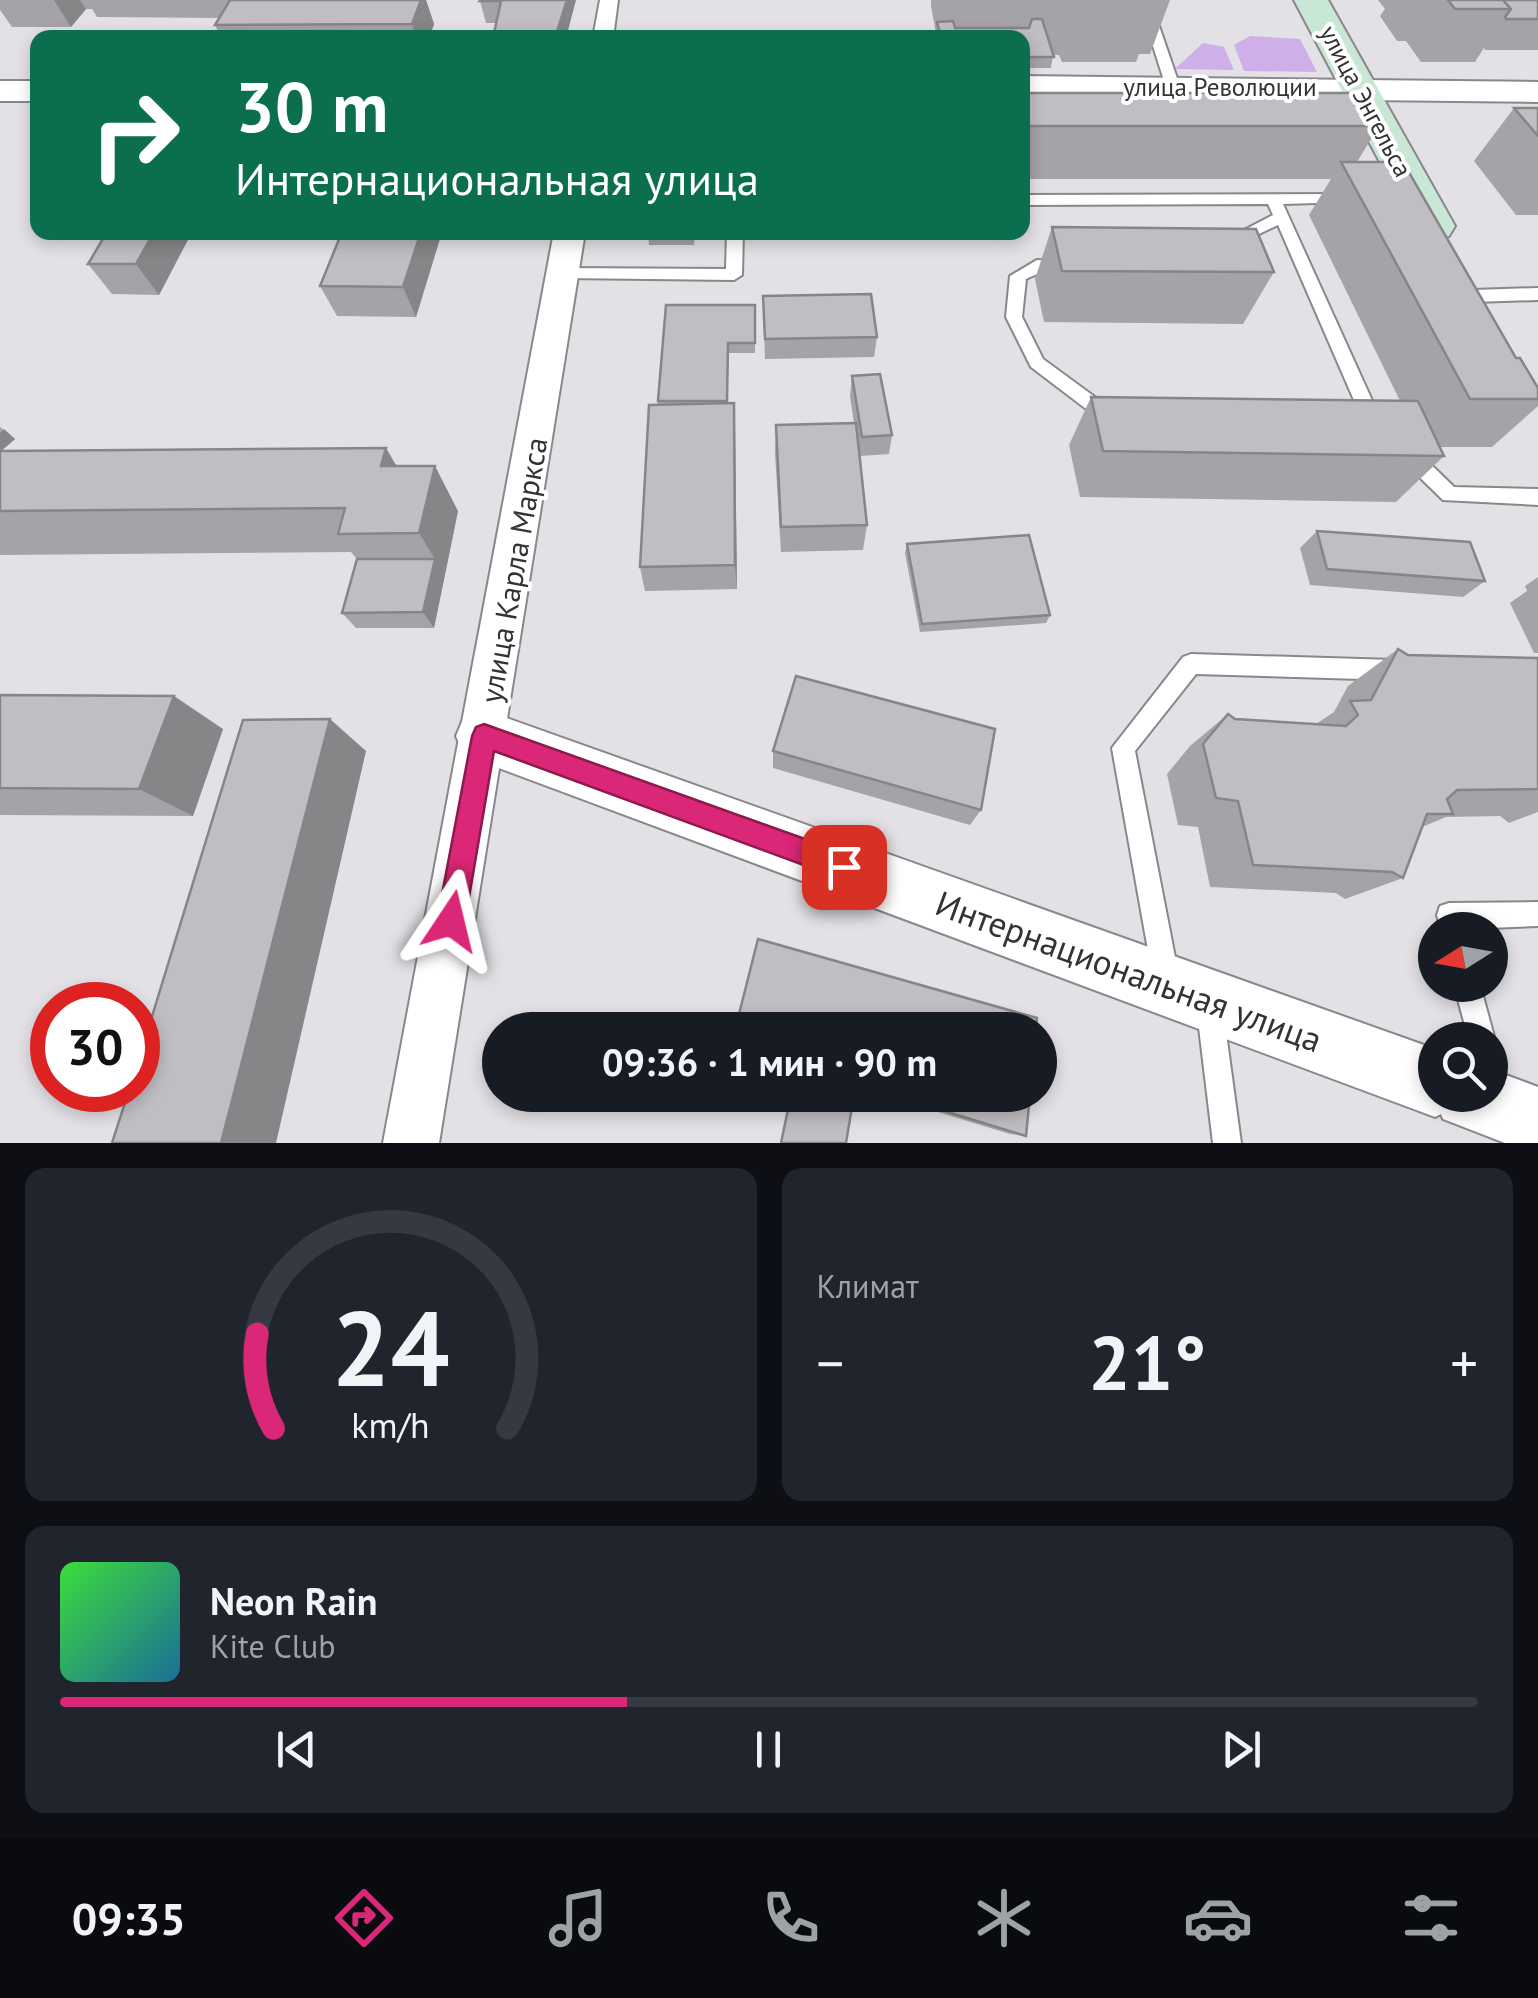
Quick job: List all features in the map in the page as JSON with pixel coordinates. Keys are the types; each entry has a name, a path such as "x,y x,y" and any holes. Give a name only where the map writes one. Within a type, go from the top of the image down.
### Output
{"main road":[{"name":"улица Энгельса","path":"1311,0 1360,89 1410,198 1482,312"}],"street":[{"path":"604,30 609,0"},
{"name":"улица Революции","path":"1030,86 1538,92"},
{"path":"0,92 30,91"},
{"name":"улица Карла Маркса","path":"412,1143 566,253"},
{"name":"Интернациональная улица","path":"484,736 1418,1077"}],"lane":[{"path":"1132,23 1152,23 1174,87"},
{"path":"1030,200 1369,198"},
{"path":"1274,200 1376,428 1450,495 1538,497"},
{"path":"1212,250 1282,217"},
{"path":"566,253 734,275 736,240"},
{"path":"1077,266 1037,266 1018,276 1014,317 1037,363 1105,416 1124,416"},
{"path":"1482,312 1538,294"},
{"path":"1228,1143 1123,748 1191,664 1424,672"},
{"path":"1508,914 1538,914"}],"shaded area":[{"path":"1250,36 1300,39 1317,72 1244,71 1234,45"},
{"path":"1203,43 1224,47 1234,70 1175,69"}],"building":[{"path":"230,0 421,0 412,24 215,25"},
{"path":"567,0 558,30 495,30 501,1 480,1"},
{"path":"1448,0 1503,0 1511,9 1455,9"},
{"path":"1503,0 1538,0 1538,19 1506,19 1511,9"},
{"path":"1032,19 1042,19 1054,57 1030,57 1030,30 939,30 937,22 953,21 955,28 1029,28"},
{"path":"1030,93 1359,93 1379,126 1030,126"},
{"path":"1514,108 1538,108 1538,136"},
{"path":"1341,162 1403,162 1516,358 1520,358 1538,388 1538,399 1470,399"},
{"path":"1052,227 1256,229 1274,272 1062,271"},
{"path":"102,240 150,240 136,264 88,264"},
{"path":"339,240 418,240 403,287 320,286"},
{"path":"871,294 877,337 765,339 763,296"},
{"path":"666,305 755,305 755,343 728,343 727,401 658,401"},
{"path":"880,374 892,435 862,437 852,376"},
{"path":"1091,397 1418,401 1444,456 1103,451"},
{"path":"734,403 735,565 640,567 649,405"},
{"path":"856,423 867,525 781,527 776,425"},
{"path":"386,448 381,466 435,466 419,533 338,534 345,508 0,511 0,451"},
{"path":"1317,531 1470,542 1485,581 1327,569"},
{"path":"1029,535 1050,615 922,624 907,544"},
{"path":"357,559 435,559 423,612 342,613"},
{"path":"1398,649 1408,655 1538,658 1538,789 1457,790 1447,799 1453,814 1427,814 1403,878 1392,872 1253,865 1238,801 1216,798 1203,744 1228,714 1235,719 1346,726 1358,715 1350,701 1371,700"},
{"path":"796,676 995,729 981,810 773,751"},
{"path":"0,695 174,696 139,789 0,788"},
{"path":"330,719 221,1143 112,1143 122,1112 160,1112 160,990 243,720"},
{"path":"758,939 1016,1012 740,1012"},
{"path":"787,1112 851,1112 846,1143 781,1143"},
{"path":"948,1112 1028,1112 1026,1136"}],"route":[{"path":"451,921 484,736 844,867"}]}
